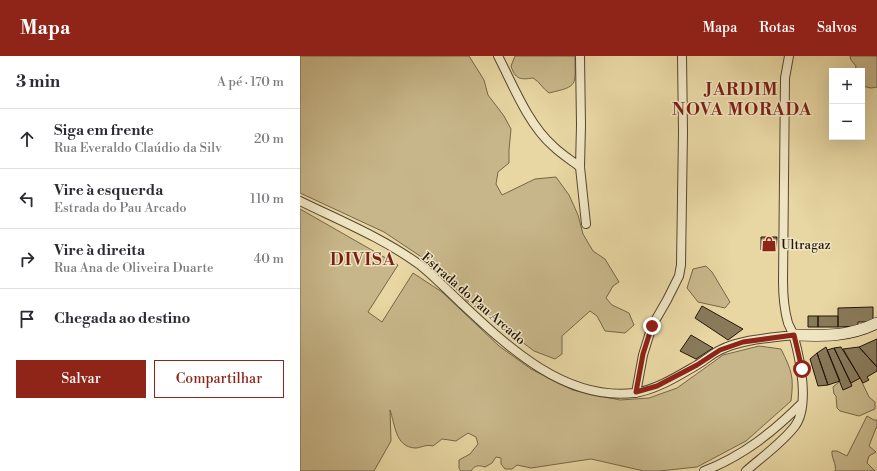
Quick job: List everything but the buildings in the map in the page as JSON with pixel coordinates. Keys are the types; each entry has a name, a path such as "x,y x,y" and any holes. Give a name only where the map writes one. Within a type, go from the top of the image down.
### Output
{"street":[{"path":"498,56 528,116 543,136 553,146 580,167"},
{"path":"580,56 580,167 586,224"},
{"path":"636,392 643,354 652,326 679,276 681,265 683,131 682,56"},
{"path":"746,471 784,438 796,424 800,416 802,403 802,369 794,335 788,324 782,281 784,78 789,56"},
{"name":"Estrada do Pau Arcado","path":"300,201 388,244 421,266 512,349 543,370 575,385 594,391 617,394 636,392 657,386 697,365 720,350 743,342 794,335"},
{"path":"794,335 828,337 864,330 877,323"},
{"path":"704,471 740,454 755,445 782,424 802,403"}],"shaded area":[{"path":"300,56 469,56 484,80 488,95 504,116 511,129 509,163 498,172 496,184 502,195 535,179 556,177 569,195 578,215 583,234 593,251 605,259 619,282 613,286 606,298 612,305 629,313 634,325 625,333 605,331 597,316 590,311 562,336 562,354 555,359 534,351 465,299 438,268 384,232 300,193"},
{"path":"515,56 575,56 575,79 570,86 549,93 533,78 521,79 514,74 511,66"},
{"path":"850,56 877,56 877,87 865,87 865,68 856,68 856,66 851,60"},
{"path":"300,209 398,265 368,312 382,322 413,273 442,292 499,346 531,369 573,390 620,400 649,398 677,388 723,355 759,346 781,349 788,363 791,374 791,401 746,441 697,467 644,471 591,459 531,468 517,465 512,469 505,469 501,464 501,458 496,457 492,463 485,467 477,466 471,471 461,471 459,468 459,460 470,454 478,444 476,437 468,433 456,441 442,439 433,446 427,445 415,448 408,447 403,444 397,434 390,410 391,441 374,471 300,471"},
{"path":"706,266 712,272 730,302 725,308 698,302 687,288 693,269"},
{"path":"860,378 869,397 875,402 875,409 859,416 840,411 837,408 836,396 834,394 833,387 840,381 851,383"},
{"path":"867,416 877,420 877,428 869,446 876,452 869,456 867,463 875,471 835,471 832,451 837,451 847,456"}],"place":[{"name":"Ultragaz","path":"769,244"}],"district":[{"name":"JARDIM NOVA MORADA","path":"742,99"},
{"name":"DIVISA","path":"363,259"}],"route":[{"path":"652,326 643,354 636,392 657,386 697,365 720,350 743,342 770,338 794,335 802,369"}]}
